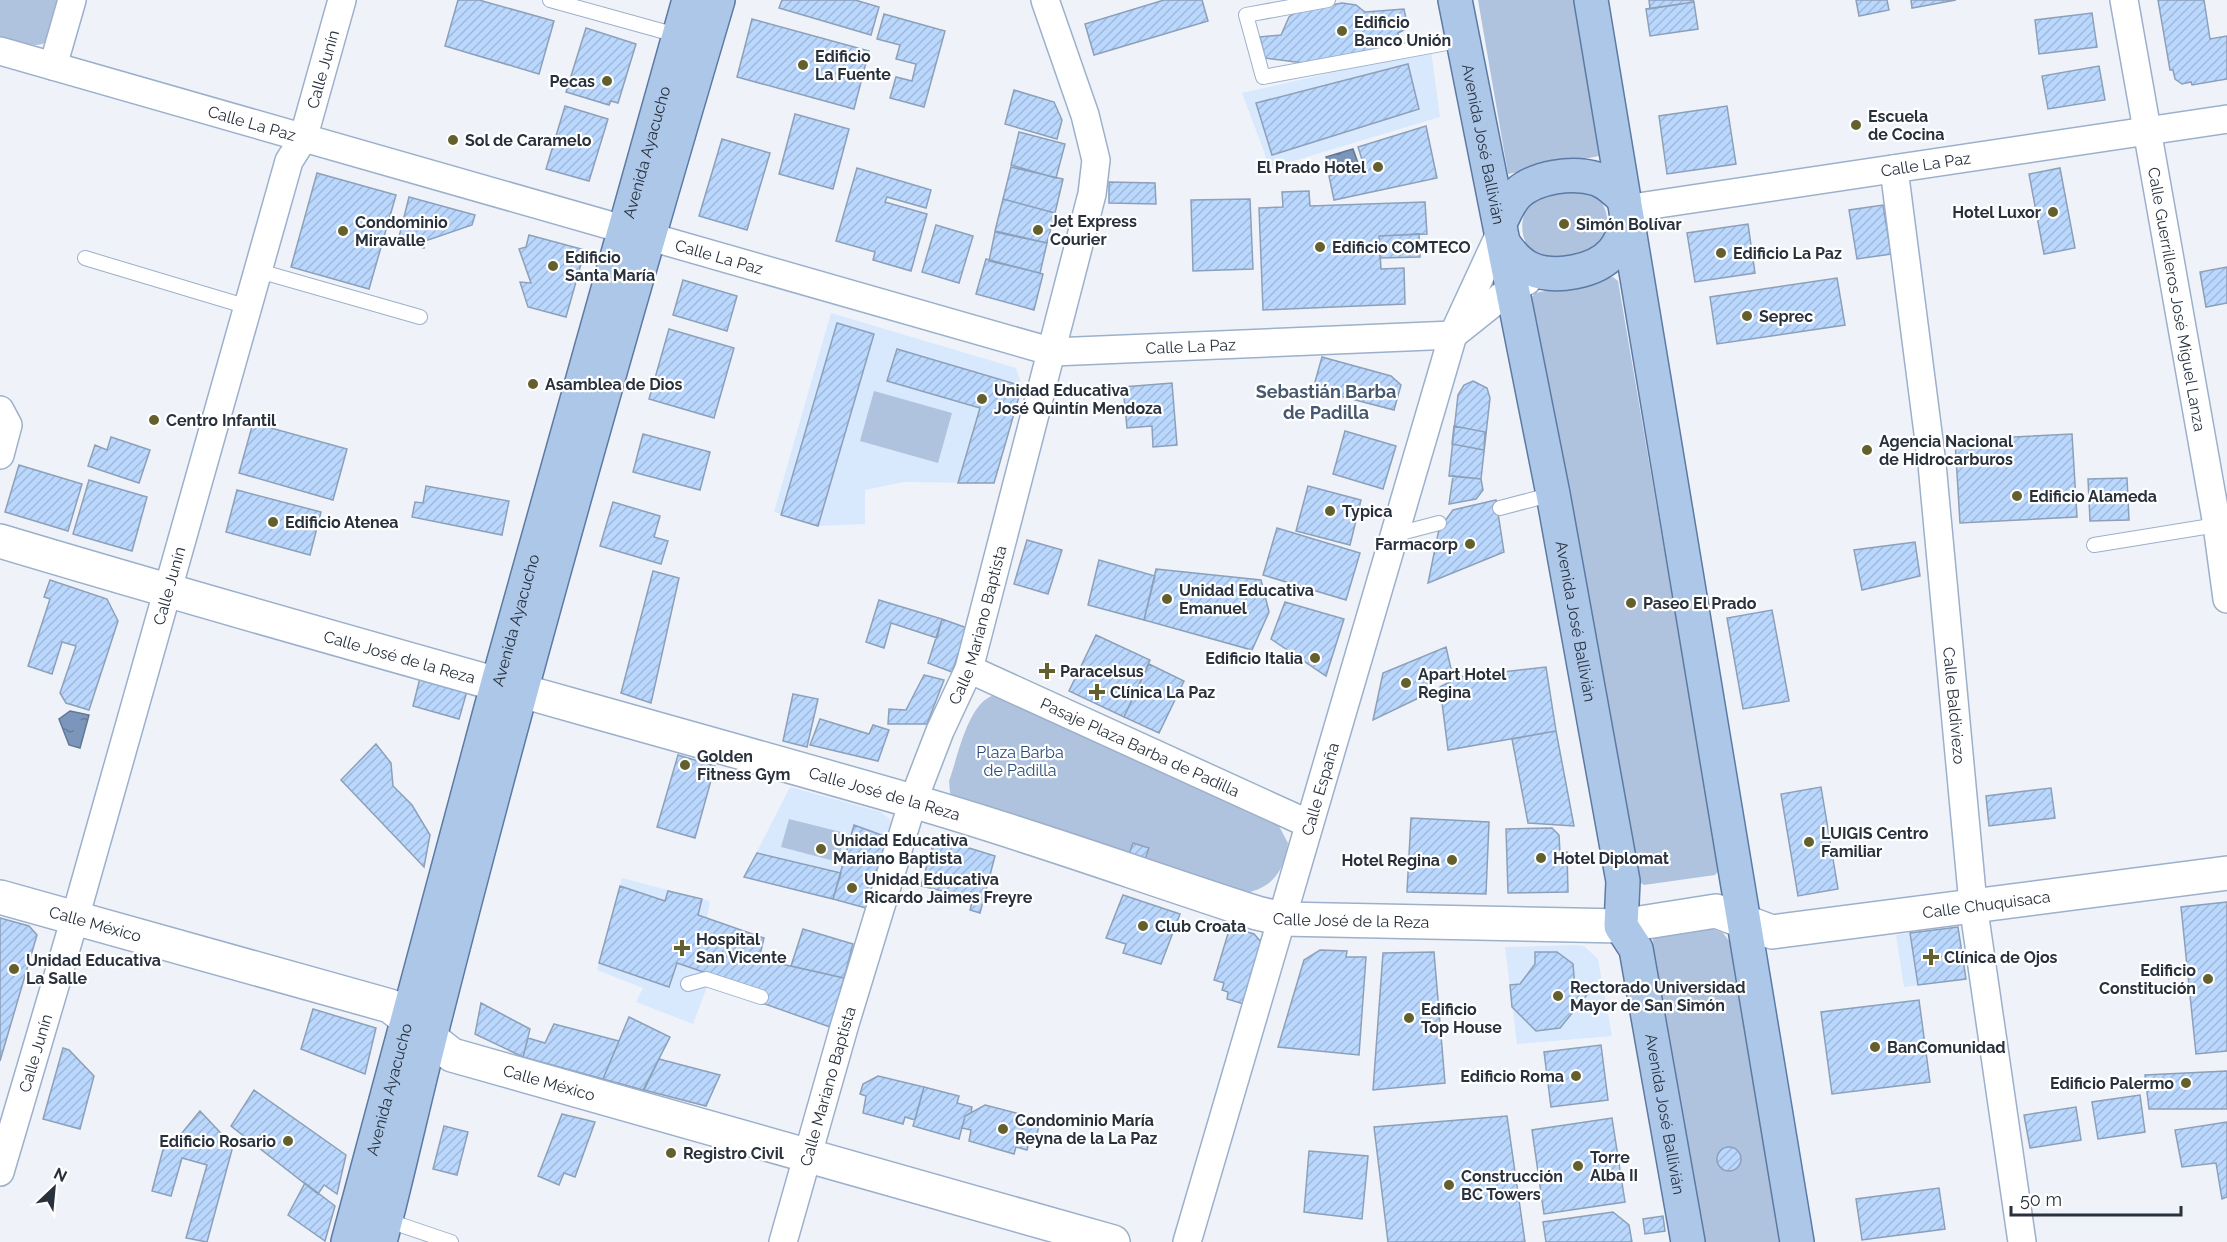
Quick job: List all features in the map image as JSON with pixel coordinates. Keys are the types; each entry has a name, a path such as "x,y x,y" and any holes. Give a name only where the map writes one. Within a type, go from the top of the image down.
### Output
{"main road":[{"name":"Avenida Ayacucho","path":"689,0 692,39"},
{"name":"Avenida Ayacucho","path":"348,1242 419,1030 576,445 692,39 718,0"},
{"name":"Avenida José Ballivián","path":"1455,0 1485,163 1502,232 1553,494 1623,881 1621,926 1636,949 1688,1242"},
{"path":"1590,0 1746,922 1797,1242"},
{"path":"1580,176 1598,179 1625,210 1613,253 1599,264 1574,272 1548,274 1521,263 1502,232 1507,207 1516,194 1531,184 1556,178 1580,176"},
{"name":"Calle José de la Reza","path":"0,541 168,592 510,686 913,801 1245,910 1282,919 1621,926 1716,911 1746,922"},
{"name":"Calle Chuquisaca","path":"1746,922 1772,932 1973,904 2227,873"},
{"name":"Calle México","path":"0,897 390,1006 452,1055 1113,1242"},
{"name":"Avenida Ayacucho","path":"383,1231 419,1030"}],"street":[{"path":"53,66 72,0"},
{"name":"Calle Junín","path":"0,1172 75,918 289,161 303,139 342,0"},
{"name":"Calle Mariano Baptista","path":"783,1242 808,1154 838,1021 913,801 940,731 969,669 1053,352 1092,194 1096,160 1086,115 1046,0"},
{"name":"Calle Guerrilleros José Miguel Lanza","path":"2124,0 2217,525 2227,599"},
{"name":"Calle La Paz","path":"0,51 635,235 1053,352 1453,335"},
{"name":"Calle La Paz","path":"1625,210 2227,119"},
{"name":"Calle Baldiviezo","path":"1894,169 1932,464 1973,904 2022,1242"},
{"path":"1453,335 1502,232"},
{"path":"1453,335 1512,288 1548,274"},
{"name":"Calle España","path":"1187,1242 1309,824 1397,534 1453,335"},
{"path":"0,410 8,425 0,455"},
{"name":"Pasaje Plaza Barba de Padilla","path":"969,669 1309,824"}],"lane":[{"path":"550,0 692,39"},
{"path":"1328,0 1246,15 1263,77 1463,40"},
{"path":"85,258 248,307"},
{"path":"259,270 420,317"},
{"path":"1500,508 1553,494"},
{"path":"1397,534 1439,523"},
{"path":"2094,545 2217,525"},
{"path":"688,984 706,979 761,997"},
{"path":"383,1231 451,1242"}],"shaded area":[{"path":"1431,50 1440,117 1270,168 1242,93"},
{"path":"831,313 1016,368 1022,386 994,483 904,482 865,490 865,524 818,526 774,512"},
{"path":"790,787 881,812 890,819 891,825 866,908 744,877"},
{"name":"Hospital San Vicente","path":"622,878 710,901 707,918 764,938 759,959 844,978 830,1027 708,984 693,1024 636,1002 643,988 597,970"},
{"name":"Clínica de Ojos","path":"1958,927 1966,979 1904,987 1896,935"},
{"name":"Rectorado Universidad Mayor de San Simón","path":"1584,946 1598,959 1612,1036 1517,1044 1505,947"}],"green space":[{"path":"0,0 63,0 50,37 39,45 0,37"},
{"path":"1478,0 1574,0 1599,156 1508,174"},
{"path":"1566,190 1590,193 1601,202 1607,216 1606,232 1599,244 1578,255 1552,258 1537,254 1530,249 1523,234 1522,225 1527,208 1539,197"},
{"name":"Paseo El Prado","path":"1613,277 1618,281 1719,870 1715,875 1644,885 1639,882 1532,297 1535,293"},
{"path":"874,391 952,413 938,463 860,441"},
{"name":"Plaza Barba de Padilla","path":"995,695 1273,815 1288,843 1284,861 1276,876 1264,886 1246,893 956,800 950,793 949,781 965,731 978,708 986,699"},
{"path":"789,819 845,833 838,862 781,847"},
{"path":"1713,929 1723,933 1730,942 1780,1242 1703,1242 1652,946 1653,939 1658,935"}],"water":[{"path":"1353,149 1358,163 1331,171 1326,157"},
{"path":"70,711 89,715 80,748 69,745 59,719"}],"building":[{"path":"458,0 479,0 554,21 539,74 445,46"},
{"path":"782,0 855,0 879,7 871,35 779,8"},
{"path":"1164,0 1202,0 1208,21 1094,55 1085,24"},
{"path":"1649,0 1693,0 1694,2 1650,9"},
{"path":"1856,0 1887,0 1889,10 1859,16"},
{"path":"1911,0 1956,0 1912,8"},
{"path":"2158,0 2204,0 2210,39 2227,36 2227,79 2192,85 2191,82 2182,84 2175,79 2173,70 2170,70"},
{"path":"1694,2 1698,29 1650,36 1646,9"},
{"name":"Edificio Banco Unión","path":"1342,3 1356,5 1365,12 1404,9 1408,28 1398,33 1400,45 1304,63 1265,58 1260,37 1281,35 1289,17 1298,11"},
{"path":"2092,13 2097,47 2039,54 2035,20"},
{"path":"884,14 945,31 924,107 890,98 896,77 912,81 916,64 896,59 900,45 877,39"},
{"name":"Edificio La Fuente","path":"752,19 869,51 854,109 737,77"},
{"path":"586,28 636,44 618,103 611,101 609,105 566,92"},
{"path":"1408,64 1419,109 1272,155 1256,103"},
{"path":"2099,66 2105,100 2048,109 2042,76"},
{"path":"1014,90 1054,102 1062,120 1057,139 1005,124"},
{"path":"565,106 608,119 589,181 546,169"},
{"path":"1727,106 1736,164 1667,174 1659,116"},
{"path":"795,114 849,129 833,189 779,174"},
{"path":"1426,126 1437,178 1334,200 1329,176 1364,166 1358,147"},
{"path":"1019,132 1065,144 1056,178 1011,165"},
{"path":"722,139 770,153 747,230 699,216"},
{"path":"1011,167 1063,179 1055,213 1003,199"},
{"path":"857,168 931,190 926,208 887,197 885,202 927,214 911,271 873,260 875,252 836,241"},
{"name":"Hotel Luxor","path":"2060,168 2075,248 2044,254 2029,174"},
{"name":"Condominio Miravalle","path":"317,173 396,195 369,289 291,267"},
{"path":"1109,182 1155,183 1156,204 1109,203"},
{"name":"Edificio COMTECO","path":"1309,191 1310,206 1425,202 1427,234 1379,236 1381,269 1404,268 1405,304 1263,310 1259,208 1283,207 1282,192"},
{"path":"409,197 475,215 472,225 425,241 424,248 398,241"},
{"path":"1003,199 1055,213 1047,243 995,231"},
{"path":"1250,199 1253,269 1193,271 1191,200"},
{"path":"1883,205 1891,254 1857,259 1849,210"},
{"name":"Edificio La Paz","path":"1748,224 1755,273 1695,282 1687,233"},
{"path":"936,225 973,236 959,283 922,272"},
{"path":"995,232 1047,243 1040,273 989,261"},
{"path":"1419,234 1420,257 1380,258 1379,236"},
{"name":"Edificio Santa María","path":"529,235 585,250 566,317 528,307 520,282 531,283 519,249 526,247"},
{"path":"986,259 1043,274 1034,310 976,294"},
{"path":"2227,267 2227,303 2206,307 2200,272"},
{"path":"1837,278 1845,325 1717,344 1710,297"},
{"path":"683,280 737,296 727,331 673,315"},
{"path":"837,323 874,334 818,526 781,515"},
{"path":"669,329 734,348 714,418 649,399"},
{"path":"897,349 1022,386 994,483 958,483 980,408 887,381"},
{"path":"1322,357 1391,376 1401,385 1394,410 1313,389"},
{"path":"1473,381 1487,388 1490,398 1481,479 1449,476 1458,395 1464,385"},
{"path":"1172,383 1177,445 1153,447 1152,426 1127,428 1123,387"},
{"path":"253,423 347,449 333,500 239,473"},
{"path":"1454,426 1485,432 1484,450 1452,444"},
{"path":"1345,431 1396,446 1383,489 1333,474"},
{"path":"643,434 710,452 700,490 633,472"},
{"name":"Edificio Alameda","path":"2072,434 2077,517 1960,523 1955,440"},
{"path":"111,437 150,450 139,483 88,466 95,445 107,450"},
{"path":"19,465 82,484 68,531 5,512"},
{"path":"1453,476 1481,479 1483,490 1476,499 1449,504"},
{"path":"2127,478 2129,520 2090,521 2088,479"},
{"path":"89,480 147,497 132,551 73,534"},
{"path":"426,486 509,501 502,535 412,517 415,502 423,503"},
{"name":"Typica","path":"1308,486 1361,500 1350,545 1296,531"},
{"name":"Edificio Atenea","path":"237,490 321,512 310,555 226,532"},
{"name":"Farmacorp","path":"1496,500 1504,552 1428,583 1439,529 1453,510"},
{"path":"613,502 660,516 654,537 668,541 661,564 600,546"},
{"path":"1277,528 1360,553 1346,600 1263,575"},
{"path":"1027,540 1062,550 1048,594 1014,584"},
{"path":"1915,542 1920,576 1862,590 1854,550"},
{"path":"1099,560 1155,576 1144,620 1088,605"},
{"path":"1156,569 1261,580 1269,612 1252,650 1144,620"},
{"path":"653,571 679,578 651,703 621,693"},
{"path":"50,580 107,599 118,621 89,710 66,703 60,693 76,646 62,642 52,674 28,666 50,599 44,597"},
{"path":"879,600 942,619 937,638 891,623 884,648 866,642"},
{"name":"Edificio Italia","path":"1285,602 1344,619 1326,676 1271,639"},
{"path":"1772,610 1789,701 1743,709 1727,618"},
{"path":"942,619 967,628 952,672 928,663"},
{"path":"1096,635 1150,660 1124,717 1069,691"},
{"name":"Apart Hotel Regina","path":"1446,647 1452,673 1427,684 1429,693 1373,720 1383,673"},
{"path":"1149,664 1184,681 1159,733 1124,717"},
{"path":"1546,667 1556,731 1448,750 1440,687 1459,677"},
{"path":"924,675 944,680 927,724 888,724 889,709 906,710"},
{"path":"420,678 467,691 459,719 413,706"},
{"path":"793,694 818,699 807,747 783,741"},
{"path":"820,719 869,734 873,725 889,730 878,761 810,745"},
{"path":"1556,731 1574,826 1528,823 1512,739"},
{"path":"376,744 391,763 393,786 412,805 430,835 424,867 341,780"},
{"path":"678,755 715,766 695,838 657,827"},
{"name":"LUIGIS Centro Familiar","path":"1821,787 1838,889 1798,896 1781,794"},
{"path":"2051,788 2055,818 1989,826 1986,796"},
{"name":"Hotel Regina","path":"1411,818 1489,822 1486,894 1407,892"},
{"path":"854,825 887,837 866,908 833,899"},
{"name":"Hotel Diplomat","path":"1552,828 1559,835 1560,853 1567,852 1568,892 1508,893 1506,829"},
{"path":"940,839 995,856 980,913 970,910 973,898 921,886 933,844"},
{"path":"1133,843 1149,848 1145,859 1129,854"},
{"path":"757,853 841,873 833,899 744,877"},
{"name":"Hospital San Vicente","path":"620,886 665,901 668,891 702,899 698,915 764,938 759,959 844,978 830,1027 759,1002 762,992 677,963 669,987 599,963"},
{"name":"Club Croata","path":"1123,895 1180,914 1161,964 1123,953 1126,944 1106,938"},
{"name":"Edificio Constitución","path":"2227,902 2227,1051 2196,1054 2181,907"},
{"name":"Unidad Educativa La Salle","path":"0,918 29,926 37,935 0,1061"},
{"path":"1230,927 1254,934 1262,943 1247,1005 1227,999 1228,992 1222,990 1224,983 1214,980"},
{"name":"Clínica de Ojos","path":"1958,927 1966,979 1918,985 1910,933"},
{"path":"803,929 853,944 844,978 791,966"},
{"path":"1320,950 1347,951 1346,957 1366,957 1359,1055 1278,1047 1304,960"},
{"name":"Edificio Top House","path":"1434,952 1445,1083 1373,1090 1383,953"},
{"path":"1535,952 1557,952 1573,964 1575,988 1580,982 1590,991 1560,1028 1536,1031 1512,1007 1510,985 1520,984 1535,964"},
{"name":"BanComunidad","path":"1919,1000 1930,1082 1832,1094 1821,1012"},
{"path":"481,1003 530,1029 523,1057 475,1034"},
{"path":"313,1009 376,1028 365,1074 301,1049"},
{"path":"629,1017 670,1037 643,1090 603,1079"},
{"path":"554,1024 619,1041 603,1079 523,1057 528,1038 545,1043"},
{"name":"Edificio Roma","path":"1601,1045 1608,1100 1551,1107 1544,1052"},
{"path":"63,1048 69,1050 94,1076 80,1129 43,1119"},
{"path":"659,1059 720,1075 706,1106 644,1090"},
{"name":"Edificio Palermo","path":"2227,1071 2227,1109 2149,1109 2145,1075"},
{"path":"878,1076 924,1087 915,1120 905,1117 903,1124 863,1113 866,1096 860,1094 863,1084"},
{"name":"Condominio María Reyna de la La Paz","path":"924,1087 959,1096 957,1103 972,1107 971,1113 965,1116 959,1139 913,1126"},
{"name":"Edificio Rosario","path":"254,1090 346,1155 337,1194 324,1185 318,1194 231,1126"},
{"path":"2140,1095 2145,1132 2098,1139 2092,1102"},
{"name":"Condominio María Reyna de la La Paz","path":"985,1105 1035,1118 1039,1126 1037,1134 1030,1138 1027,1150 1016,1147 1014,1154 969,1141 971,1130 962,1128 965,1116"},
{"path":"2076,1107 2081,1140 2030,1148 2024,1115"},
{"path":"200,1111 233,1146 207,1242 186,1238 207,1165 182,1158 171,1196 152,1191 167,1138 173,1144"},
{"path":"562,1114 595,1122 575,1177 564,1173 559,1185 538,1176"},
{"name":"Construcción BC Towers","path":"1507,1116 1525,1242 1388,1242 1374,1127"},
{"name":"Torre Alba II","path":"1612,1118 1625,1202 1544,1214 1532,1130"},
{"path":"2227,1122 2227,1197 2222,1199 2216,1163 2182,1167 2175,1130"},
{"path":"444,1126 468,1132 457,1175 433,1169"},
{"path":"1729,1147 1737,1151 1741,1159 1737,1167 1729,1171 1721,1167 1717,1159 1721,1151"},
{"path":"1309,1151 1368,1156 1362,1219 1304,1212"},
{"path":"305,1183 335,1206 325,1241 288,1215"},
{"path":"1939,1188 1945,1229 1862,1240 1856,1199"},
{"path":"1613,1212 1629,1225 1632,1242 1546,1242 1543,1222"},
{"path":"1663,1216 1665,1231 1645,1234 1643,1219"}],"place":[{"name":"Edificio Banco Unión","path":"1342,31"},
{"name":"Edificio La Fuente","path":"803,65"},
{"name":"Pecas","path":"607,81"},
{"name":"Escuela de Cocina","path":"1856,125"},
{"name":"Sol de Caramelo","path":"453,140"},
{"name":"El Prado Hotel","path":"1378,167"},
{"name":"Hotel Luxor","path":"2053,212"},
{"name":"Simón Bolívar","path":"1564,224"},
{"name":"Jet Express Courier","path":"1038,230"},
{"name":"Condominio Miravalle","path":"343,231"},
{"name":"Edificio COMTECO","path":"1320,247"},
{"name":"Edificio La Paz","path":"1721,253"},
{"name":"Edificio Santa María","path":"553,266"},
{"name":"Seprec","path":"1747,316"},
{"name":"Asamblea de Dios","path":"533,384"},
{"name":"Unidad Educativa José Quintín Mendoza","path":"982,399"},
{"name":"Centro Infantil","path":"154,420"},
{"name":"Agencia Nacional de Hidrocarburos","path":"1867,450"},
{"name":"Edificio Alameda","path":"2017,496"},
{"name":"Typica","path":"1330,511"},
{"name":"Edificio Atenea","path":"273,522"},
{"name":"Farmacorp","path":"1470,544"},
{"name":"Unidad Educativa Emanuel","path":"1167,599"},
{"name":"Paseo El Prado","path":"1631,603"},
{"name":"Edificio Italia","path":"1315,658"},
{"name":"Paracelsus","path":"1047,671"},
{"name":"Apart Hotel Regina","path":"1406,683"},
{"name":"Clínica La Paz","path":"1097,692"},
{"name":"Golden Fitness Gym","path":"685,765"},
{"name":"LUIGIS Centro Familiar","path":"1809,842"},
{"name":"Unidad Educativa Mariano Baptista","path":"821,849"},
{"name":"Hotel Diplomat","path":"1541,858"},
{"name":"Hotel Regina","path":"1452,860"},
{"name":"Unidad Educativa Ricardo Jaimes Freyre","path":"852,888"},
{"name":"Club Croata","path":"1143,926"},
{"name":"Hospital San Vicente","path":"682,948"},
{"name":"Clínica de Ojos","path":"1931,957"},
{"name":"Unidad Educativa La Salle","path":"14,969"},
{"name":"Edificio Constitución","path":"2208,979"},
{"name":"Rectorado Universidad Mayor de San Simón","path":"1558,996"},
{"name":"Edificio Top House","path":"1409,1018"},
{"name":"BanComunidad","path":"1875,1047"},
{"name":"Edificio Roma","path":"1576,1076"},
{"name":"Edificio Palermo","path":"2186,1083"},
{"name":"Condominio María Reyna de la La Paz","path":"1003,1129"},
{"name":"Edificio Rosario","path":"288,1141"},
{"name":"Registro Civil","path":"671,1153"},
{"name":"Torre Alba II","path":"1578,1166"},
{"name":"Construcción BC Towers","path":"1449,1185"}],"district":[{"name":"Sebastián Barba de Padilla","path":"1326,401"}]}
